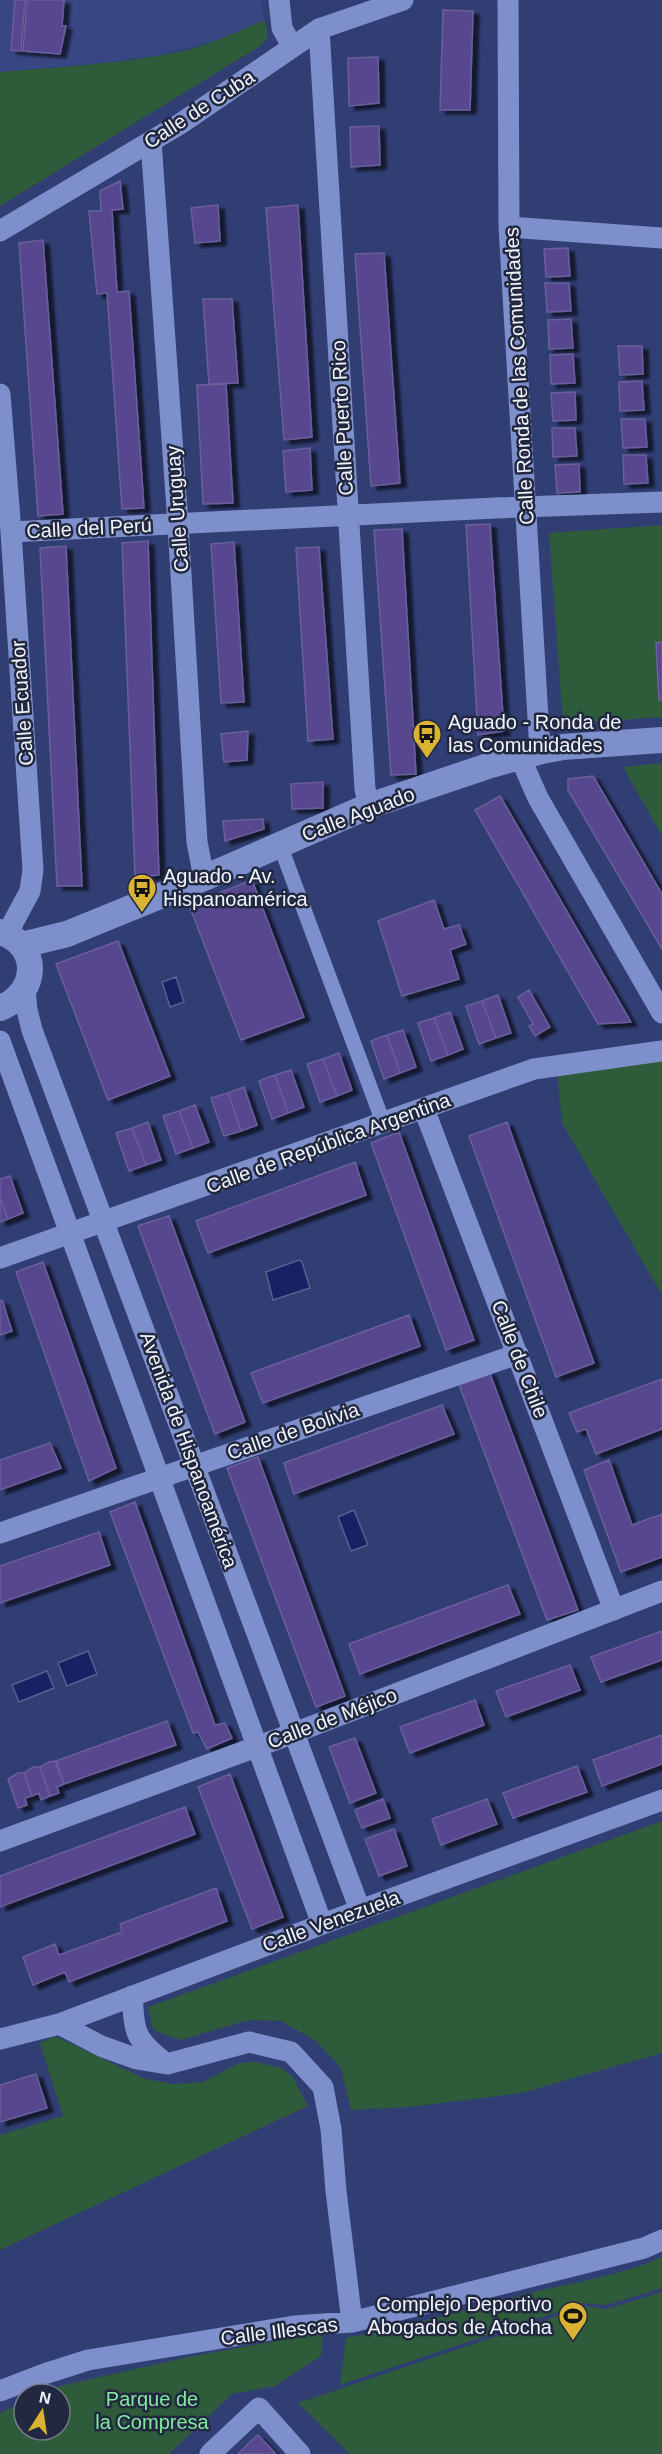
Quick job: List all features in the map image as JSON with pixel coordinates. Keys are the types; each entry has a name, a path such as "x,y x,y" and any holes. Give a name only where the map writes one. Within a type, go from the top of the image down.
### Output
{"street":[{"path":"279,0 282,28 292,46"},
{"name":"Calle de Cuba","path":"0,231 180,124 319,29 403,0"},
{"name":"Calle Ronda de las Comunidades","path":"508,0 509,227 539,735 531,754 538,798 662,1013"},
{"name":"Calle Puerto Rico","path":"319,29 365,789 369,806"},
{"name":"Calle Uruguay","path":"151,141 178,524 197,842 204,878"},
{"path":"509,227 662,238"},
{"name":"Calle Ecuador","path":"0,394 6,533 33,870 30,891 10,937"},
{"name":"Calle del Perú","path":"6,533 348,515 662,502"},
{"name":"Calle Aguado","path":"0,1008 19,998 44,953 67,934 204,878 369,806 531,754 635,740 662,740"},
{"path":"280,844 383,1122"},
{"name":"Calle Aguado","path":"10,937 67,934"},
{"path":"10,937 28,956 28,979"},
{"name":"Avenida de Hispanoamérica","path":"28,979 27,1010 32,1030 360,1910"},
{"name":"Avenida de Hispanoamérica","path":"0,1041 322,1924"},
{"name":"Calle de República Argentina","path":"0,1258 534,1069 662,1051"},
{"name":"Calle de Chile","path":"424,1109 614,1610"},
{"name":"Calle de Bolivia","path":"0,1533 518,1354"},
{"name":"Calle de Méjico","path":"0,1841 294,1733 662,1591"},
{"name":"Calle Venezuela","path":"0,2040 59,2024 322,1924 662,1800"},
{"path":"132,1996 134,2025 142,2045 167,2064"},
{"path":"59,2024 101,2046 137,2059 167,2064 249,2043 291,2052 323,2087 331,2128 336,2191 352,2322"},
{"name":"Calle Illescas","path":"0,2391 88,2360 294,2326 352,2322 644,2248 662,2240"},
{"path":"210,2454 260,2408 300,2454"}],"shaded area":[{"path":"0,0 261,0 264,20 218,40 161,55 0,72"},
{"path":"176,977 184,1002 170,1007 162,982"},
{"path":"299,1260 302,1262 310,1288 273,1300 266,1272"},
{"path":"354,1510 368,1545 351,1551 338,1517"},
{"path":"88,1651 97,1674 67,1686 58,1663"},
{"path":"47,1671 54,1688 19,1702 12,1685"}],"green space":[{"path":"264,20 267,39 260,46 0,206 0,72 109,63 174,53 231,35"},
{"path":"662,525 662,717 563,724 549,533"},
{"path":"662,763 662,836 623,767"},
{"path":"662,1061 662,1295 562,1123 557,1071"},
{"path":"662,1821 662,2053 521,2093 409,2107 351,2110 341,2068 316,2041 281,2021 248,2020 181,2040 153,2030 148,2007"},
{"path":"55,2036 146,2079 173,2084 203,2082 239,2063 256,2062 281,2068 292,2076 308,2106 0,2250 0,2135 63,2116 40,2043"},
{"path":"662,2257 662,2288 606,2305 584,2303 340,2385 346,2338 615,2273"},
{"name":"Complejo Deportivo Abogados de Atocha","path":"662,2292 662,2454 350,2454 298,2403 587,2306 607,2309"},
{"name":"Parque de la Compresa","path":"322,2333 321,2356 275,2386 232,2394 169,2454 0,2454 0,2413 12,2408 12,2442 72,2442 72,2383 193,2356"}],"building":[{"path":"15,0 25,0 21,51 11,50"},
{"path":"27,0 64,0 62,26 66,26 60,54 23,51"},
{"path":"443,10 473,11 470,110 440,110"},
{"path":"378,57 379,103 349,106 348,58"},
{"path":"379,126 380,165 351,167 350,127"},
{"path":"120,181 123,209 112,210 117,292 129,291 144,508 122,509 107,293 97,294 89,211 101,211 100,191"},
{"path":"218,205 220,241 195,243 191,208"},
{"path":"298,205 312,437 284,440 266,208"},
{"path":"43,240 63,514 38,516 19,243"},
{"path":"568,248 570,276 546,277 544,249"},
{"path":"384,253 400,483 371,486 355,254"},
{"path":"545,283 569,283 571,311 547,312"},
{"path":"203,299 232,299 238,383 209,384"},
{"path":"571,319 573,348 549,349 548,320"},
{"path":"618,346 642,346 643,374 620,375"},
{"path":"573,354 575,383 551,384 550,355"},
{"path":"642,381 644,410 620,411 619,382"},
{"path":"226,384 233,503 203,504 197,385"},
{"path":"575,392 576,420 553,421 551,393"},
{"path":"621,419 645,419 647,447 623,448"},
{"path":"552,428 575,428 577,456 553,457"},
{"path":"310,448 312,490 286,492 283,451"},
{"path":"623,455 646,455 648,483 624,484"},
{"path":"579,464 580,492 557,493 555,465"},
{"path":"490,524 504,731 478,735 466,525"},
{"path":"402,529 416,774 391,775 374,530"},
{"path":"148,541 159,875 135,877 122,543"},
{"path":"234,542 244,702 221,703 211,544"},
{"path":"66,546 82,886 57,886 40,548"},
{"path":"319,547 333,739 308,741 296,548"},
{"path":"662,642 662,700 659,700 656,643"},
{"path":"248,731 247,760 224,762 221,734"},
{"path":"593,776 662,894 662,949 568,790 568,779"},
{"path":"323,782 323,808 292,809 291,784"},
{"path":"500,796 631,1022 598,1024 475,810"},
{"path":"263,819 264,829 225,841 223,821"},
{"path":"252,880 304,1017 241,1040 189,905"},
{"path":"434,900 444,929 459,925 466,944 450,950 459,979 402,996 378,921"},
{"path":"118,941 170,1076 108,1100 56,964"},
{"path":"529,990 550,1027 535,1036 529,1026 533,1024 518,997"},
{"path":"498,995 511,1033 496,1038 482,1001"},
{"path":"482,1001 496,1038 479,1044 466,1006"},
{"path":"450,1012 463,1049 448,1055 434,1018"},
{"path":"434,1018 448,1055 431,1061 418,1023"},
{"path":"403,1030 416,1067 400,1073 387,1035"},
{"path":"387,1035 400,1073 384,1079 371,1041"},
{"path":"339,1053 352,1090 337,1096 323,1059"},
{"path":"323,1059 337,1096 320,1102 307,1064"},
{"path":"291,1070 304,1107 288,1113 275,1075"},
{"path":"275,1075 288,1113 272,1119 259,1081"},
{"path":"244,1087 257,1125 241,1131 228,1093"},
{"path":"228,1093 241,1131 224,1136 211,1098"},
{"path":"195,1105 209,1142 193,1148 179,1111"},
{"path":"179,1111 193,1148 176,1154 163,1116"},
{"path":"148,1122 161,1160 146,1165 132,1128"},
{"path":"507,1122 594,1363 556,1377 469,1136"},
{"path":"132,1128 146,1165 129,1171 116,1133"},
{"path":"399,1132 474,1340 446,1350 371,1143"},
{"path":"355,1162 366,1195 208,1253 196,1221"},
{"path":"10,1176 23,1213 8,1219 0,1198 0,1179"},
{"path":"0,1198 8,1219 0,1222"},
{"path":"169,1216 245,1422 215,1434 138,1226"},
{"path":"43,1262 116,1468 89,1481 16,1272"},
{"path":"2,1300 12,1331 0,1335 0,1301"},
{"path":"409,1315 420,1346 263,1403 251,1373"},
{"path":"489,1371 578,1610 547,1620 458,1382"},
{"path":"662,1379 662,1429 596,1454 586,1429 577,1432 569,1413"},
{"path":"442,1405 454,1434 294,1494 284,1463"},
{"path":"50,1443 61,1468 0,1490 0,1460"},
{"path":"258,1457 345,1696 316,1707 227,1468"},
{"path":"609,1460 632,1525 662,1514 662,1557 621,1572 584,1470"},
{"path":"135,1502 215,1725 225,1723 232,1738 207,1749 198,1732 193,1733 110,1512"},
{"path":"99,1532 110,1565 0,1603 0,1566"},
{"path":"508,1585 520,1614 360,1674 349,1644"},
{"path":"662,1631 662,1660 601,1682 591,1657"},
{"path":"570,1665 580,1690 506,1717 496,1691"},
{"path":"475,1700 484,1725 410,1753 400,1727"},
{"path":"167,1721 176,1745 64,1784 56,1761"},
{"path":"662,1735 662,1764 602,1786 593,1760"},
{"path":"355,1738 376,1793 350,1803 329,1747"},
{"path":"55,1761 64,1784 57,1787 59,1793 50,1796 40,1767"},
{"path":"577,1766 587,1792 513,1818 503,1793"},
{"path":"33,1767 40,1767 50,1796 41,1800 39,1793 32,1796 24,1773"},
{"path":"18,1773 24,1773 32,1796 25,1798 27,1805 18,1808 8,1779"},
{"path":"230,1774 283,1917 252,1929 198,1787"},
{"path":"383,1799 390,1818 362,1828 355,1810"},
{"path":"487,1799 497,1824 441,1845 432,1819"},
{"path":"185,1807 195,1834 0,1907 0,1876"},
{"path":"394,1829 407,1866 379,1876 365,1839"},
{"path":"216,1888 227,1921 69,1982 65,1972 33,1985 23,1957 55,1944 59,1955 122,1932 120,1924"},
{"path":"36,2074 47,2108 0,2122 0,2085"},
{"path":"258,2435 276,2454 238,2454 251,2441"}],"place":[{"name":"Aguado - Ronda de las Comunidades","path":"427,760"},
{"name":"Aguado - Av. Hispanoamérica","path":"142,914"},
{"name":"Complejo Deportivo Abogados de Atocha","path":"573,2342"}]}
